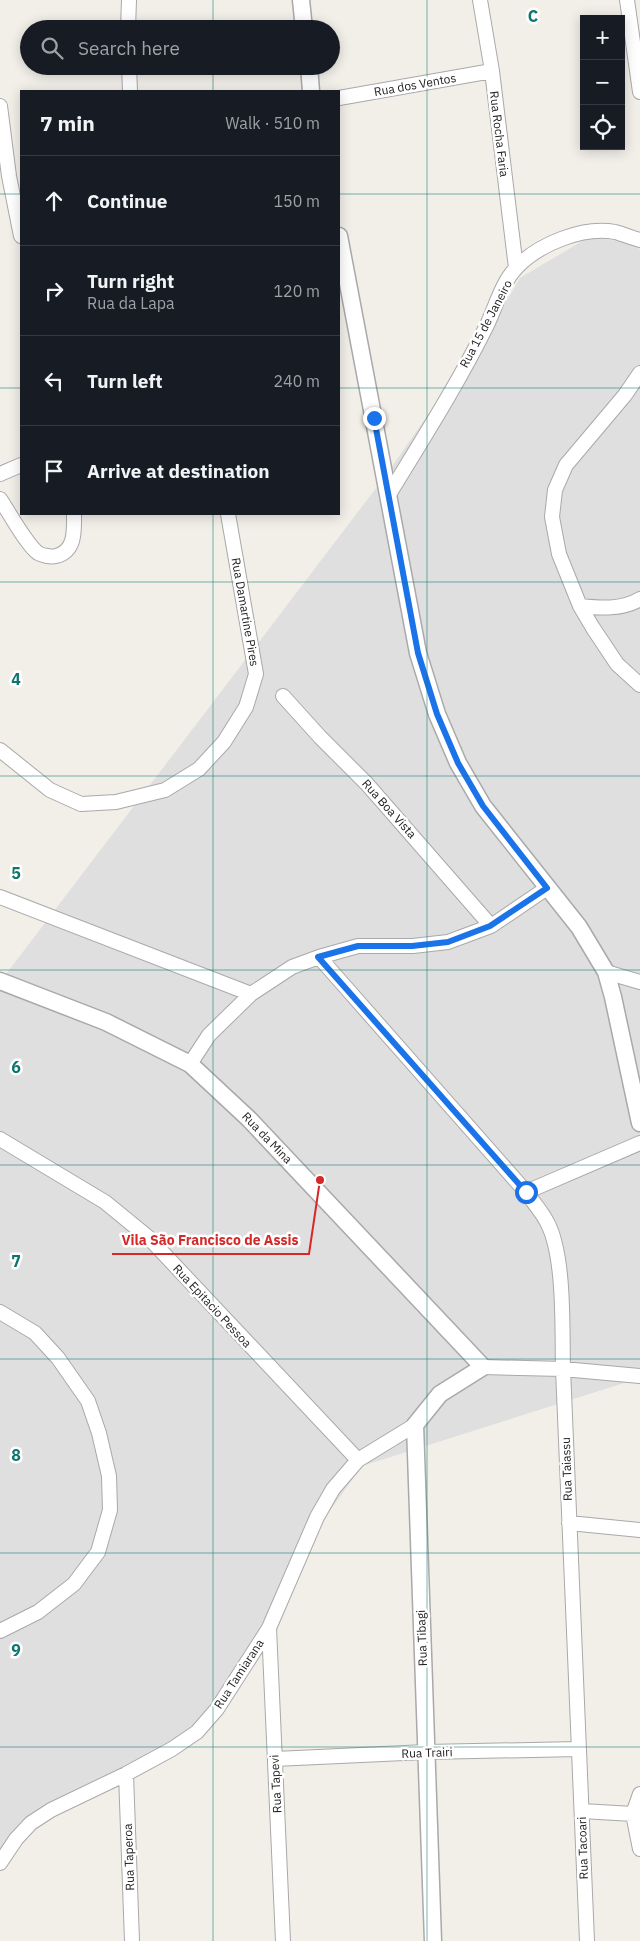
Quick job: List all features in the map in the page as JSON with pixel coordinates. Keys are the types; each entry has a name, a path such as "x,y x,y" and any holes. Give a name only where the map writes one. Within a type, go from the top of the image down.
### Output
{"street":[{"path":"128,20 129,0"},
{"path":"301,0 303,20"},
{"name":"Rua Rocha Faria","path":"480,0 492,71 516,268"},
{"path":"627,0 640,92"},
{"name":"Rua dos Ventos","path":"340,98 492,71"},
{"path":"129,75 130,90"},
{"path":"310,75 312,90"},
{"path":"0,106 10,178 20,231"},
{"name":"Rua 15 de Janeiro","path":"388,496 439,412 516,268 534,252 553,242 574,236 596,232 614,232 640,240"},
{"path":"340,241 418,653 437,714 458,763 483,806 579,927 606,972 640,1123"},
{"path":"640,373 625,395 566,465 555,490 552,517 559,554 580,606 617,664 640,685"},
{"path":"0,474 20,465"},
{"path":"0,499 33,548 44,556 58,556 66,552 72,543 74,515"},
{"name":"Rua Damartine Pires","path":"0,750 50,790 81,804 116,802 165,790 199,769 224,742 246,707 256,674 228,515"},
{"path":"580,606 601,608 622,606 640,599"},
{"name":"Rua Boa Vista","path":"283,696 320,738 367,784 490,926"},
{"path":"190,1064 209,1035 251,994 292,967 318,957 358,946 412,946 448,942 490,926 547,888"},
{"path":"0,897 251,994"},
{"name":"Rua Taiassu","path":"318,957 526,1192 548,1224 556,1252 562,1313 579,1752"},
{"path":"606,972 640,982"},
{"name":"Rua da Mina","path":"0,981 106,1022 190,1064 250,1119 483,1367"},
{"name":"Rua Epitacio Pessoa","path":"0,1139 106,1202 149,1238 358,1460"},
{"path":"526,1192 640,1143"},
{"path":"0,1312 35,1333 58,1358 88,1401 99,1433 109,1476 110,1510 98,1552 74,1584 38,1612 0,1631"},
{"path":"415,1425 440,1394 483,1367 563,1369 640,1376"},
{"name":"Rua Tamiarana","path":"0,1863 16,1839 32,1823 51,1810 126,1774 172,1749 197,1732 217,1708 269,1628 317,1517 332,1489 358,1460 415,1425"},
{"name":"Rua Tibagi","path":"415,1425 433,1941"},
{"path":"569,1523 640,1530"},
{"name":"Rua Tapevi","path":"269,1628 283,1941"},
{"name":"Rua Trairi","path":"275,1759 426,1752 579,1752"},
{"name":"Rua Tacoari","path":"579,1752 587,1941"},
{"name":"Rua Taperoa","path":"126,1774 132,1941"},
{"path":"640,1794 633,1814 640,1849"},
{"path":"582,1811 633,1814"}],"shaded area":[{"path":"589,237 627,242 640,249 640,1378 362,1466 306,1544 273,1633 215,1716 61,1810 7,1852 0,1866 0,982 386,475 503,307 520,278"}],"place":[{"name":"Vila São Francisco de Assis","path":"320,1180"}],"route":[{"path":"374,418 418,653 437,714 458,763 483,806 547,888 490,926 448,942 412,946 358,946 318,957 526,1192"}]}
